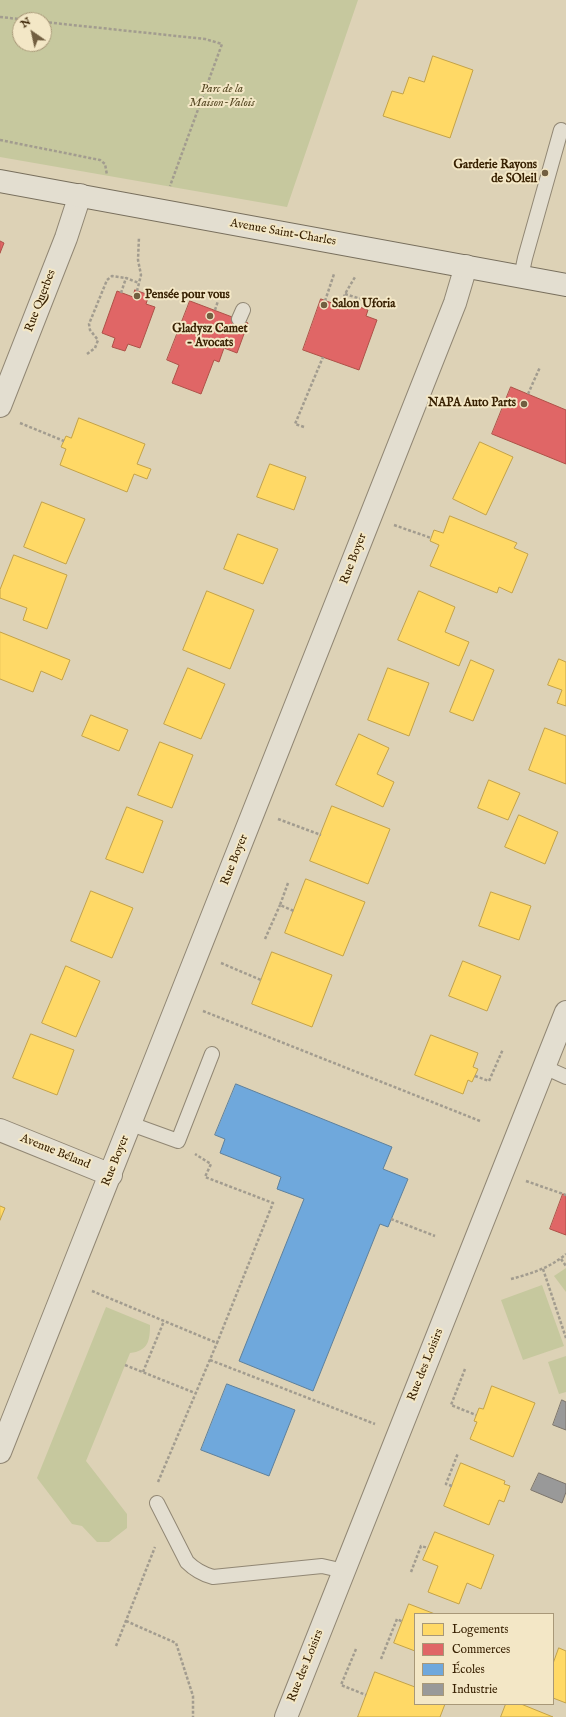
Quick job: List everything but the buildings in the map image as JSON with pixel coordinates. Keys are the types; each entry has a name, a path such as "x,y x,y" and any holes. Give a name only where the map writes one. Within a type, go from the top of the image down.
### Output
{"street":[{"name":"Avenue Saint-Charles","path":"0,181 566,285"},
{"name":"Rue Querbes","path":"0,406 66,238 80,195"},
{"name":"Rue Boyer","path":"0,1452 455,304 466,266"},
{"name":"Rue des Loisirs","path":"286,1717 566,1012"},
{"name":"Avenue Béland","path":"0,1130 110,1175"}],"lane":[{"path":"521,277 524,258 561,130"},
{"path":"131,1124 178,1141 212,1054"},
{"path":"544,1067 566,1077"},
{"path":"157,1503 187,1562 194,1570 203,1575 213,1577 322,1566 344,1571"}],"path":[{"path":"0,17 12,18"},
{"path":"52,23 205,39 222,44 168,191"},
{"path":"0,140 100,160 105,164 107,180"},
{"path":"137,291 141,275 138,260 139,236"},
{"path":"325,301 334,274"},
{"path":"87,354 95,348 98,340 90,330 90,324 107,280 112,276 126,278 139,283"},
{"path":"341,307 345,294 355,277"},
{"path":"121,293 126,278"},
{"path":"345,294 361,299 358,306"},
{"path":"215,310 218,301"},
{"path":"304,427 296,424 323,357"},
{"path":"528,394 540,366"},
{"path":"19,422 64,440"},
{"path":"391,524 431,538"},
{"path":"275,817 321,836"},
{"path":"265,940 288,884"},
{"path":"280,905 294,911"},
{"path":"218,962 261,980"},
{"path":"198,1010 480,1121"},
{"path":"475,1076 489,1081 503,1049"},
{"path":"157,1503 153,1496 155,1490 217,1343 273,1203 205,1177 211,1164 202,1160"},
{"path":"523,1180 566,1195"},
{"path":"391,1219 435,1236"},
{"path":"510,1279 543,1269 561,1259 566,1254"},
{"path":"561,1259 566,1266"},
{"path":"543,1269 566,1338"},
{"path":"88,1289 217,1343"},
{"path":"553,1316 558,1315"},
{"path":"143,1372 164,1321"},
{"path":"210,1360 379,1425"},
{"path":"125,1365 196,1393"},
{"path":"465,1369 451,1405 476,1415"},
{"path":"452,1486 446,1484 458,1453"},
{"path":"116,1646 158,1540"},
{"path":"411,1572 421,1546 428,1548"},
{"path":"381,1659 396,1619 402,1622"},
{"path":"126,1621 176,1643 193,1696 193,1717"},
{"path":"356,1649 341,1685 366,1695"}],"green space":[{"name":"Parc de la Maison-Valois","path":"0,0 358,0 287,207 0,157"},
{"path":"566,1268 566,1292 554,1276"},
{"path":"542,1285 564,1346 523,1360 501,1300"},
{"path":"106,1307 150,1325 150,1331 147,1344 141,1350 130,1353 86,1461 127,1514 127,1528 109,1542 97,1542 82,1526 72,1524 37,1478"},
{"path":"566,1356 566,1392 559,1394 548,1362"}],"place":[{"name":"Garderie Rayons de SOleil","path":"545,173"},
{"name":"Pensée pour vous","path":"137,296"},
{"name":"Salon Uforia","path":"324,305"},
{"name":"Gladysz Camet - Avocats","path":"210,316"},
{"name":"NAPA Auto Parts","path":"524,404"}]}
